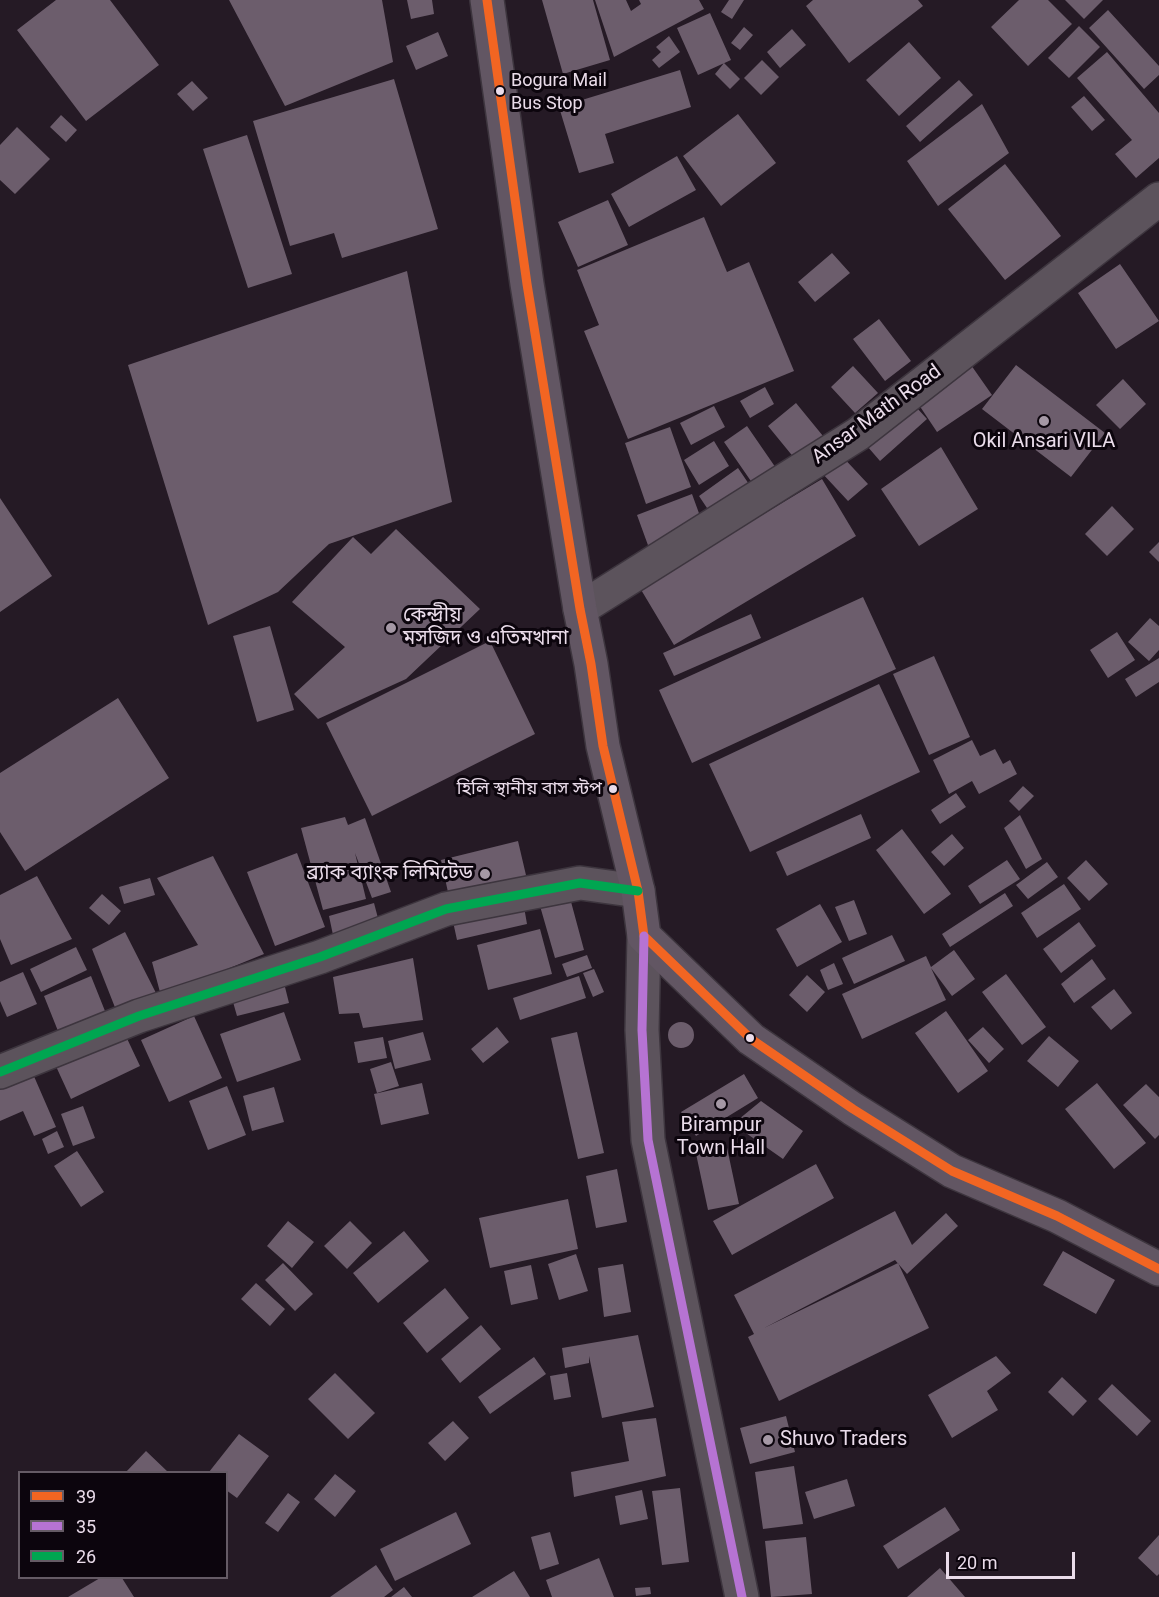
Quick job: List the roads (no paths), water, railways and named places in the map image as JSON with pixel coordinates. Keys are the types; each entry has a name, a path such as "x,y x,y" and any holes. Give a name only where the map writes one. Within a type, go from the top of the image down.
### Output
{"main road":[{"path":"486,0 527,284 579,609 591,664 603,746 638,891 644,936 751,1039 853,1109 952,1171 1057,1216 1159,1269"}],"street":[{"name":"Ansar Math Road","path":"579,609 858,434 1159,199"},
{"path":"0,1072 139,1016 320,957 446,909 580,883 638,891"},
{"path":"644,936 642,1030 648,1140 742,1597"}],"place":[{"name":"Bogura Mail Bus Stop","path":"500,91"},
{"name":"Okil Ansari VILA","path":"1044,421"},
{"name":"কেন্দ্রীয় মসজিদ ও এতিমখানা","path":"391,628"},
{"name":"হিলি স্থানীয় বাস স্টপ","path":"613,789"},
{"name":"ব্র্যাক ব্যাংক লিমিটেড","path":"485,874"},
{"name":"Birampur Town Hall","path":"721,1104"},
{"name":"Shuvo Traders","path":"768,1440"}]}
